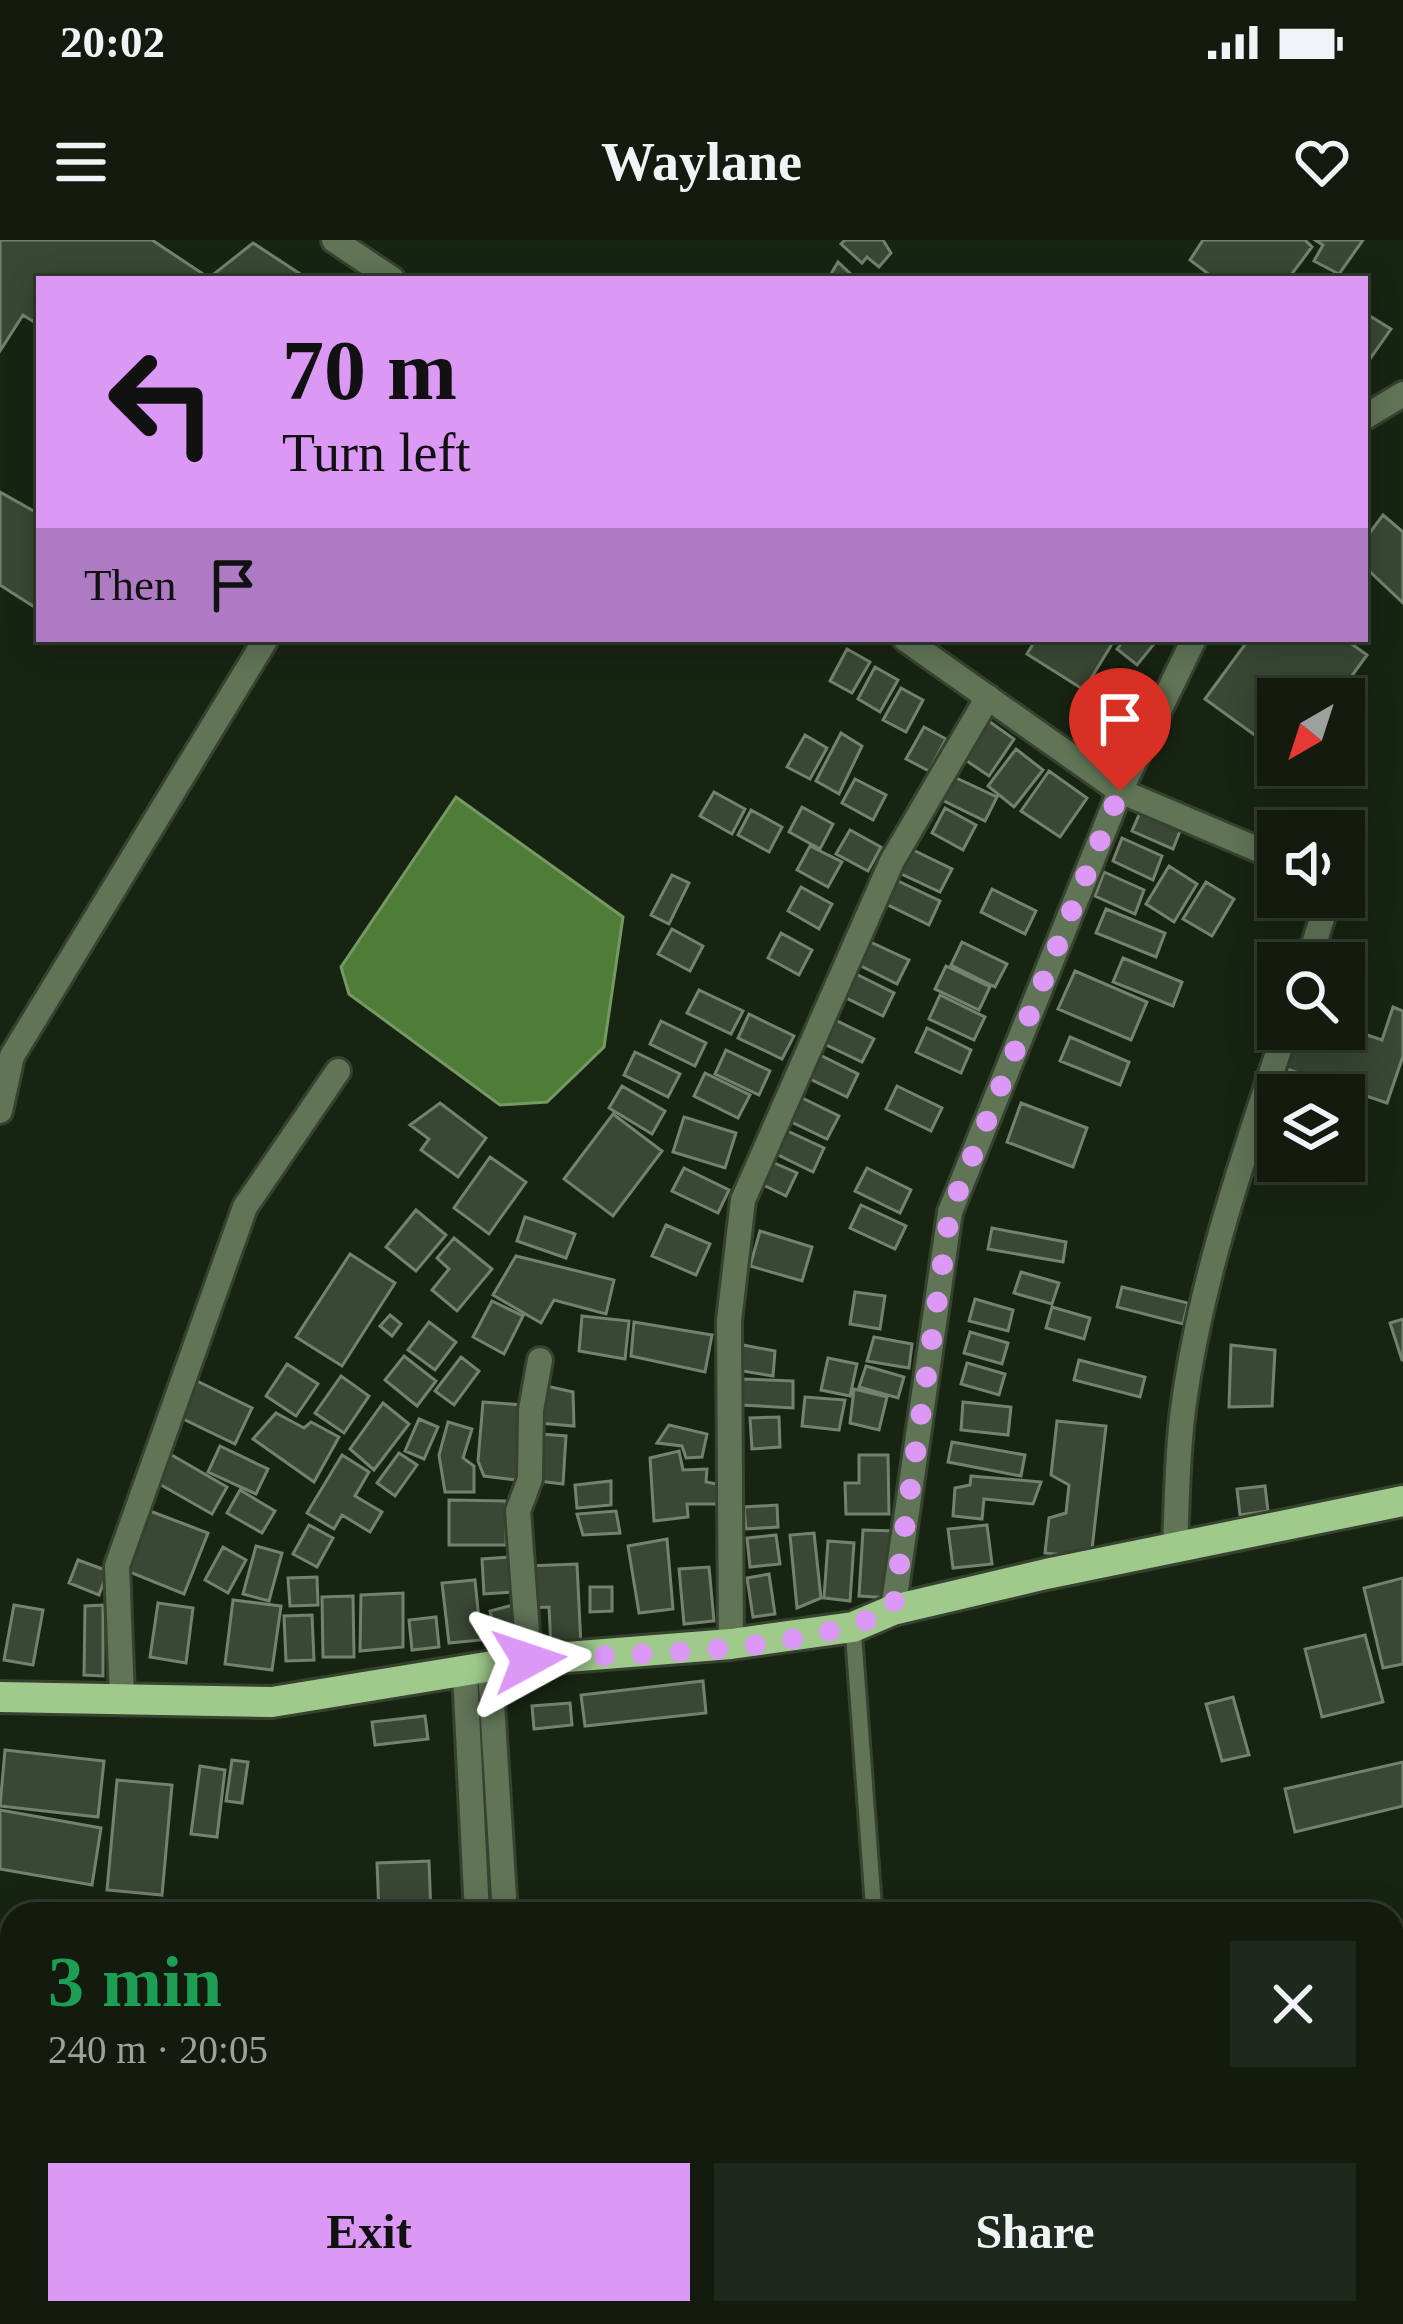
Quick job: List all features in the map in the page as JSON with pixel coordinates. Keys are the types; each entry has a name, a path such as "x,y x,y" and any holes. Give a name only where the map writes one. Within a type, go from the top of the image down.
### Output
{"main road":[{"path":"0,1697 272,1702 529,1660 731,1644 853,1627 893,1610 1403,1501"}],"street":[{"path":"334,240 388,276"},
{"path":"1368,415 1403,394"},
{"path":"0,1111 12,1056 264,642"},
{"path":"909,642 1120,791 1257,849"},
{"path":"893,1610 950,1212 1120,791 1193,642"},
{"path":"731,1644 729,1321 743,1200 782,1100 892,861 988,697"},
{"path":"1174,1547 1183,1409 1241,1165 1279,1050"},
{"path":"122,1696 117,1566 245,1208 338,1071"},
{"path":"529,1660 518,1511 530,1479 531,1410 540,1360"},
{"path":"477,1902 478,1671"},
{"path":"478,1671 504,1902"}],"lane":[{"path":"853,1627 873,1902"}],"shaded area":[{"path":"456,797 623,917 604,1047 547,1102 500,1105 349,994 341,967"}],"building":[{"path":"0,240 152,240 206,276 36,276 36,323 23,315 0,351"},
{"path":"845,240 883,240 891,253 879,267 867,257 862,263 841,244"},
{"path":"1203,240 1305,240 1312,247 1290,276 1211,276 1190,260"},
{"path":"1315,240 1363,240 1339,274 1314,261 1323,245"},
{"path":"253,243 303,276 212,276"},
{"path":"838,262 853,276 830,276"},
{"path":"1368,315 1391,329 1368,362"},
{"path":"0,492 36,512 36,608 0,585"},
{"path":"1383,515 1403,532 1403,603 1368,570 1368,535"},
{"path":"1034,642 1113,642 1084,690 1027,654"},
{"path":"1123,642 1156,642 1137,665 1117,649"},
{"path":"1247,642 1349,642 1367,655 1350,678 1257,678 1257,737 1205,699"},
{"path":"847,649 870,662 852,693 830,681"},
{"path":"875,667 898,680 880,712 858,699"},
{"path":"1112,671 1132,692 1121,709 1091,689 1099,676 1106,681"},
{"path":"901,688 923,700 906,732 883,720"},
{"path":"1098,702 1127,717 1118,735 1089,719"},
{"path":"983,717 1014,739 989,776 958,755"},
{"path":"924,727 946,739 929,771 906,759"},
{"path":"841,733 862,746 839,794 816,781"},
{"path":"805,735 827,748 810,779 787,767"},
{"path":"1016,749 1043,770 1014,807 988,786"},
{"path":"1049,771 1087,798 1060,837 1021,811"},
{"path":"952,776 997,797 985,821 940,799"},
{"path":"855,779 886,795 873,820 842,803"},
{"path":"714,792 745,809 732,834 700,816"},
{"path":"802,807 833,824 820,849 789,832"},
{"path":"945,808 976,825 963,850 932,833"},
{"path":"1142,808 1182,826 1173,849 1132,831"},
{"path":"751,810 782,827 769,852 738,835"},
{"path":"850,830 881,847 868,871 836,854"},
{"path":"1122,838 1162,856 1153,880 1113,861"},
{"path":"810,846 842,862 828,887 797,870"},
{"path":"907,847 952,869 940,892 895,871"},
{"path":"1169,866 1197,884 1174,922 1146,904"},
{"path":"1104,872 1144,890 1135,914 1095,896"},
{"path":"672,875 689,883 669,924 651,915"},
{"path":"896,880 940,901 929,925 884,903"},
{"path":"1206,882 1234,899 1212,936 1183,919"},
{"path":"801,887 832,904 819,929 788,911"},
{"path":"992,889 1036,911 1025,934 981,912"},
{"path":"1106,909 1165,933 1156,957 1096,933"},
{"path":"672,929 703,946 690,971 658,954"},
{"path":"781,933 812,950 799,975 768,958"},
{"path":"864,939 909,960 897,984 853,962"},
{"path":"962,942 1007,964 995,987 951,965"},
{"path":"1123,958 1182,982 1173,1006 1113,982"},
{"path":"946,966 990,987 979,1010 935,989"},
{"path":"850,971 894,993 883,1016 838,994"},
{"path":"1075,971 1147,1002 1131,1040 1058,1009"},
{"path":"699,990 743,1011 731,1034 687,1013"},
{"path":"940,995 985,1017 974,1040 929,1019"},
{"path":"1393,1007 1403,1011 1403,1056 1387,1103 1365,1096 1365,1074 1302,1074 1284,1068 1290,1050 1365,1050 1365,1034 1382,1040"},
{"path":"749,1014 794,1036 782,1059 738,1038"},
{"path":"829,1017 874,1039 862,1062 818,1041"},
{"path":"661,1021 706,1043 695,1066 650,1044"},
{"path":"927,1028 971,1050 961,1073 916,1052"},
{"path":"1070,1037 1129,1062 1120,1085 1060,1061"},
{"path":"726,1050 770,1071 759,1095 715,1074"},
{"path":"635,1052 680,1074 668,1097 624,1075"},
{"path":"814,1052 858,1074 847,1097 802,1075"},
{"path":"705,1073 750,1095 738,1118 694,1096"},
{"path":"622,1086 665,1111 652,1134 609,1108"},
{"path":"897,1086 942,1108 931,1131 886,1109"},
{"path":"794,1094 839,1116 827,1139 783,1118"},
{"path":"440,1103 486,1138 458,1177 421,1150 429,1139 410,1125"},
{"path":"1021,1103 1087,1128 1073,1167 1007,1142"},
{"path":"613,1114 662,1151 613,1216 564,1179"},
{"path":"684,1117 736,1133 725,1168 673,1152"},
{"path":"779,1127 824,1148 813,1172 768,1150"},
{"path":"490,1157 526,1182 489,1234 454,1208"},
{"path":"770,1161 797,1173 786,1196 759,1183"},
{"path":"684,1168 729,1190 718,1213 672,1191"},
{"path":"867,1168 911,1190 900,1213 855,1191"},
{"path":"861,1205 906,1226 895,1249 850,1228"},
{"path":"416,1210 446,1235 416,1271 386,1247"},
{"path":"525,1217 575,1234 566,1258 517,1241"},
{"path":"666,1225 710,1244 696,1275 652,1256"},
{"path":"992,1228 1066,1242 1063,1262 988,1249"},
{"path":"760,1231 812,1247 802,1281 750,1266"},
{"path":"454,1238 492,1269 457,1311 432,1290 449,1269 437,1258"},
{"path":"350,1254 395,1283 342,1366 296,1337"},
{"path":"516,1256 614,1280 606,1314 554,1300 541,1323 493,1295"},
{"path":"1021,1272 1059,1283 1052,1304 1014,1293"},
{"path":"1122,1287 1188,1303 1183,1324 1117,1307"},
{"path":"855,1292 885,1296 880,1329 850,1324"},
{"path":"975,1299 1013,1310 1008,1331 969,1321"},
{"path":"492,1301 523,1316 504,1354 473,1337"},
{"path":"1052,1307 1090,1318 1084,1339 1046,1328"},
{"path":"390,1315 401,1324 392,1336 380,1326"},
{"path":"582,1316 629,1321 625,1359 579,1351"},
{"path":"1403,1319 1403,1360 1402,1360 1390,1323"},
{"path":"429,1322 456,1342 435,1370 408,1350"},
{"path":"634,1322 712,1335 705,1372 631,1356"},
{"path":"970,1332 1008,1343 1002,1364 964,1353"},
{"path":"874,1337 912,1344 909,1368 867,1361"},
{"path":"743,1345 775,1351 773,1376 737,1370"},
{"path":"1231,1345 1275,1350 1272,1406 1229,1407"},
{"path":"404,1356 436,1381 417,1406 385,1380"},
{"path":"461,1357 479,1371 454,1405 435,1391"},
{"path":"828,1358 857,1364 850,1396 821,1390"},
{"path":"1079,1360 1145,1377 1140,1397 1074,1380"},
{"path":"967,1363 1005,1374 999,1395 961,1384"},
{"path":"287,1364 318,1384 296,1416 266,1396"},
{"path":"866,1366 904,1377 898,1398 859,1387"},
{"path":"341,1376 369,1396 344,1433 315,1413"},
{"path":"742,1379 793,1381 793,1408 741,1405"},
{"path":"197,1381 252,1408 235,1444 179,1417"},
{"path":"542,1385 573,1392 574,1426 537,1423"},
{"path":"854,1389 887,1397 879,1430 850,1423"},
{"path":"805,1397 845,1400 839,1430 802,1426"},
{"path":"483,1402 523,1405 516,1480 484,1476 478,1461"},
{"path":"963,1402 1011,1407 1008,1435 961,1430"},
{"path":"383,1403 409,1424 374,1470 350,1449"},
{"path":"276,1413 304,1428 311,1422 339,1437 314,1482 253,1439"},
{"path":"779,1417 780,1447 752,1449 750,1418"},
{"path":"419,1419 438,1427 424,1459 405,1451"},
{"path":"1057,1421 1106,1426 1091,1558 1045,1553 1049,1518 1066,1513 1069,1485 1051,1475"},
{"path":"448,1422 472,1429 463,1458 474,1466 474,1492 445,1492 439,1455"},
{"path":"669,1425 707,1434 702,1457 686,1458 682,1446 657,1443"},
{"path":"541,1434 566,1436 563,1484 538,1481"},
{"path":"952,1442 1025,1455 1021,1476 948,1462"},
{"path":"220,1446 268,1469 256,1494 208,1472"},
{"path":"679,1451 683,1470 707,1469 706,1482 717,1484 718,1504 687,1504 688,1517 654,1521 650,1458"},
{"path":"399,1453 417,1465 395,1496 377,1483"},
{"path":"170,1454 227,1487 212,1514 154,1481"},
{"path":"342,1455 369,1472 355,1496 382,1512 370,1532 342,1515 334,1529 307,1513"},
{"path":"859,1455 888,1455 889,1514 846,1514 845,1483 859,1483"},
{"path":"971,1476 1041,1482 1033,1504 984,1499 982,1519 953,1516 955,1488 970,1485"},
{"path":"611,1481 611,1505 577,1508 575,1485"},
{"path":"1265,1486 1268,1511 1240,1515 1237,1489"},
{"path":"240,1490 275,1511 262,1533 227,1513"},
{"path":"449,1500 506,1501 506,1545 449,1545"},
{"path":"777,1505 778,1527 746,1529 744,1507"},
{"path":"150,1511 208,1533 184,1594 127,1571"},
{"path":"616,1511 620,1533 583,1535 577,1514"},
{"path":"309,1525 333,1538 317,1567 293,1554"},
{"path":"987,1525 992,1564 953,1568 948,1529"},
{"path":"863,1530 895,1531 892,1598 859,1596"},
{"path":"814,1533 821,1598 797,1608 790,1535"},
{"path":"776,1535 780,1564 750,1567 747,1538"},
{"path":"667,1539 673,1609 639,1613 628,1546"},
{"path":"828,1541 854,1543 850,1601 824,1598"},
{"path":"256,1546 282,1553 269,1601 243,1594"},
{"path":"223,1547 246,1560 228,1593 205,1580"},
{"path":"511,1557 513,1592 484,1594 482,1559"},
{"path":"78,1560 108,1571 99,1595 69,1583"},
{"path":"577,1564 581,1646 551,1647 549,1607 530,1608 528,1566"},
{"path":"709,1567 714,1621 684,1624 679,1569"},
{"path":"769,1574 775,1614 753,1617 747,1578"},
{"path":"317,1577 318,1605 290,1606 288,1578"},
{"path":"1403,1578 1403,1664 1383,1668 1364,1588"},
{"path":"475,1580 481,1640 449,1643 442,1583"},
{"path":"590,1587 612,1587 612,1611 590,1612"},
{"path":"403,1593 403,1647 360,1651 361,1595"},
{"path":"353,1596 354,1657 323,1657 322,1597"},
{"path":"233,1600 281,1606 272,1670 225,1664"},
{"path":"158,1603 193,1608 186,1663 150,1657"},
{"path":"14,1605 43,1610 33,1665 4,1660"},
{"path":"103,1605 103,1676 84,1675 85,1606"},
{"path":"513,1605 522,1646 499,1651 490,1611"},
{"path":"312,1615 314,1660 286,1661 284,1616"},
{"path":"436,1617 439,1647 412,1650 409,1620"},
{"path":"1365,1635 1383,1702 1322,1717 1305,1649"},
{"path":"703,1681 706,1713 585,1726 581,1695"},
{"path":"1233,1697 1249,1755 1222,1761 1206,1704"},
{"path":"570,1703 572,1725 534,1729 532,1706"},
{"path":"425,1716 428,1739 375,1745 372,1722"},
{"path":"5,1750 104,1761 98,1817 0,1806"},
{"path":"232,1760 248,1762 242,1803 226,1801"},
{"path":"1403,1762 1403,1806 1295,1832 1285,1789"},
{"path":"200,1766 225,1770 217,1837 191,1834"},
{"path":"117,1780 172,1785 162,1895 107,1890"},
{"path":"0,1810 101,1828 92,1885 0,1869"},
{"path":"429,1861 431,1902 379,1902 377,1863"}],"route":[{"path":"529,1660 731,1644 853,1627 893,1610 950,1212 1120,791"}]}
